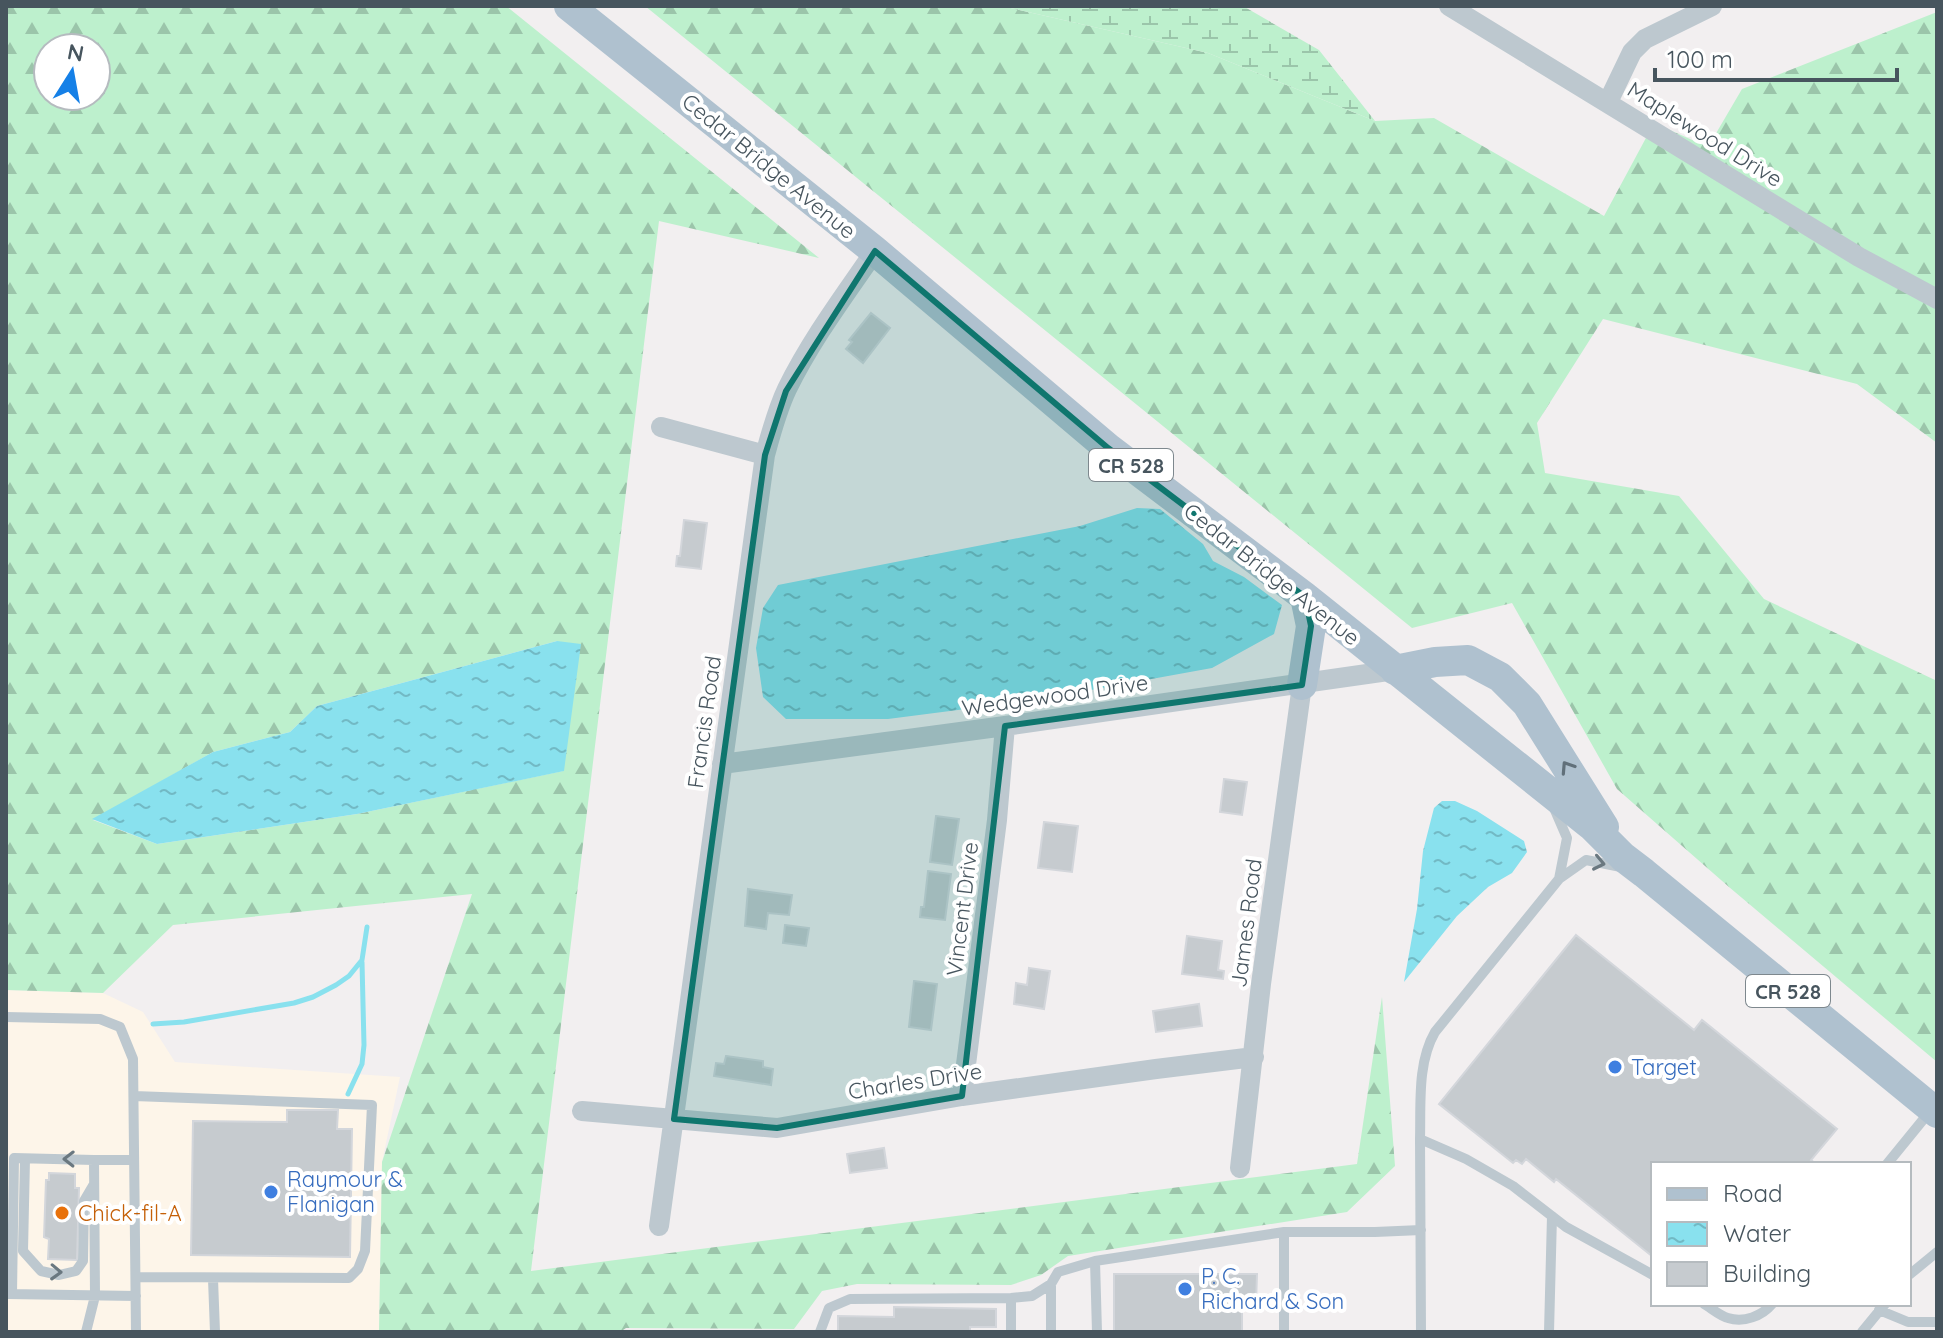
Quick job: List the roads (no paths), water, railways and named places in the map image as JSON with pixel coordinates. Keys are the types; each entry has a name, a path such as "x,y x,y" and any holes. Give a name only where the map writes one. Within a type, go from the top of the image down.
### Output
{"main road":[{"name":"Cedar Bridge Avenue","path":"569,6 875,251 1108,448 1305,597 1592,826 1633,865 1934,1111"},
{"path":"1302,685 1311,626 1305,597"},
{"path":"1395,670 1435,662 1468,660 1500,677 1527,704 1633,865"}],"street":[{"name":"Maplewood Drive","path":"1449,6 1859,257 1937,299"},
{"path":"1608,102 1632,52 1645,39 1712,6"},
{"name":"Francis Road","path":"659,1226 765,455 786,391 818,335 875,251"},
{"path":"661,427 765,455"},
{"name":"Wedgewood Drive","path":"722,764 1395,670"},
{"name":"James Road","path":"1240,1168 1261,984 1302,685"},
{"name":"Vincent Drive","path":"962,1096 996,832 1005,726"},
{"name":"Charles Drive","path":"582,1111 777,1128 962,1096 1254,1057"}],"lane":[{"path":"1545,789 1567,838 1559,879"},
{"path":"1421,1332 1420,1139 1423,1075 1428,1045 1435,1032 1559,879 1586,860 1633,865"},
{"path":"6,1017 100,1019 120,1027 133,1059 136,1332"},
{"path":"134,1096 372,1105 365,1251 358,1269 349,1278 136,1277"},
{"path":"1889,1162 1934,1111"},
{"path":"1420,1139 1502,1179 1566,1227 1651,1274"},
{"path":"134,1160 14,1158 9,1294 136,1296"},
{"path":"25,1159 23,1251 41,1271 59,1275 76,1271 83,1261 84,1201 94,1183"},
{"path":"86,1332 95,1296 94,1160"},
{"path":"1549,1332 1552,1216"},
{"path":"820,1332 829,1308 850,1299 1032,1296 1051,1284 1058,1272 1095,1261 1284,1232 1421,1230"},
{"path":"1284,1232 1284,1332"},
{"path":"1911,1273 1937,1252"},
{"path":"1095,1261 1097,1332"},
{"path":"213,1279 215,1332"},
{"path":"1051,1284 1051,1332"},
{"path":"1011,1298 1011,1332"},
{"path":"1707,1306 1727,1318 1748,1320 1770,1306"},
{"path":"1862,1332 1882,1307 1908,1322 1937,1322"}],"water":[{"path":"1137,508 1160,509 1203,544 1213,561 1244,577 1282,605 1274,634 1212,668 1036,700 888,719 786,719 763,697 756,648 763,608 778,585 1080,526"},
{"path":"557,641 581,644 564,771 357,814 157,844 92,819 213,752 290,732 317,706"},
{"path":"1442,801 1455,801 1477,811 1524,841 1527,852 1512,873 1488,887 1457,916 1404,982 1423,851 1434,808"}],"waterway":[{"path":"153,1024 184,1022 313,997 349,976 362,960 367,927"},
{"path":"348,1094 362,1064 362,962"}],"place":[{"name":"Target","path":"1615,1067"},
{"name":"Raymour & Flanigan","path":"271,1192"},
{"name":"Chick-fil-A","path":"62,1213"},
{"name":"P. C. Richard & Son","path":"1185,1289"}]}
